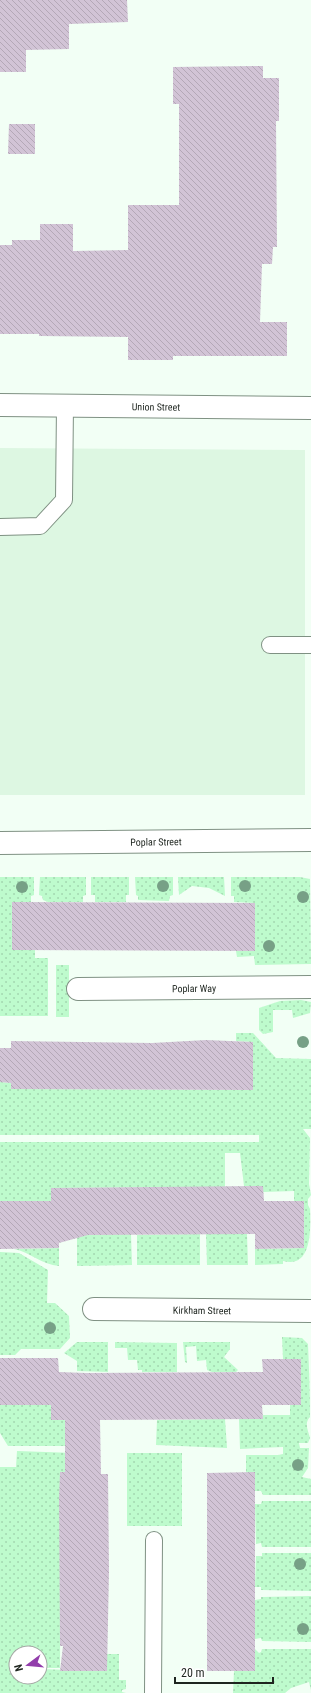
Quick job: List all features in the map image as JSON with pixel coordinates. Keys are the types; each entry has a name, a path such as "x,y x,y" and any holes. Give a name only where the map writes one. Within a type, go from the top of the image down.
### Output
{"street":[{"name":"Union Street","path":"0,405 311,408"},
{"name":"Poplar Street","path":"0,843 311,840"},
{"name":"Poplar Way","path":"78,989 311,987"},
{"name":"Kirkham Street","path":"94,1309 311,1311"}],"lane":[{"path":"0,527 40,526 64,500 65,405"},
{"path":"270,645 311,645"},
{"path":"153,1693 154,1540"}],"shaded area":[{"path":"0,448 305,450 305,795 0,795"}],"green space":[{"path":"0,877 34,877 34,895 31,896 31,902 12,902 12,950 35,950 35,958 48,958 48,1016 0,1016"},
{"path":"40,877 86,877 86,895 83,896 83,902 48,902 43,900 42,896 39,895"},
{"path":"91,877 129,877 129,895 126,895 126,902 95,902 95,895 91,895"},
{"path":"135,877 173,877 173,895 170,896 169,901 138,900 138,896 136,895"},
{"path":"178,877 224,877 225,896 209,888 192,886 179,895"},
{"path":"231,877 300,877 310,879 311,964 255,965 254,956 237,957 236,951 255,951 255,903 234,902 234,896 231,896"},
{"path":"56,965 69,965 69,1017 56,1017"},
{"path":"301,1000 311,1002 310,1013 293,1018 292,1010 273,1010 273,1032 263,1034 259,1030 259,1008 280,1001"},
{"path":"236,1033 253,1033 276,1058 311,1059 311,1129 303,1129 310,1138 309,1184 311,1195 308,1199 308,1205 310,1209 310,1228 307,1247 304,1254 299,1259 292,1262 283,1261 283,1264 255,1265 255,1249 304,1248 304,1201 294,1201 294,1191 263,1192 263,1186 244,1186 240,1153 225,1153 225,1187 51,1188 51,1201 0,1201 0,1142 259,1142 259,1135 0,1135 0,1082 11,1083 12,1089 253,1090 253,1042 236,1041"},
{"path":"131,1234 132,1265 77,1266 77,1235"},
{"path":"200,1234 200,1265 137,1265 137,1235"},
{"path":"206,1234 247,1234 248,1265 207,1265"},
{"path":"59,1248 59,1266 47,1263 14,1249"},
{"path":"0,1252 19,1253 48,1270 47,1303 55,1303 69,1316 70,1338 60,1349 21,1349 15,1355 0,1355"},
{"path":"282,1337 302,1338 308,1344 310,1417 307,1424 310,1438 308,1443 299,1443 300,1448 309,1448 308,1468 302,1477 311,1479 311,1495 263,1495 261,1491 254,1491 246,1473 246,1455 283,1454 283,1447 240,1449 239,1419 263,1419 263,1415 290,1415 290,1405 301,1405 301,1359 283,1359"},
{"path":"77,1342 108,1342 108,1372 77,1371 77,1361 64,1353"},
{"path":"115,1342 177,1343 177,1372 142,1372 142,1370 138,1370 137,1360 128,1360 127,1348 115,1348"},
{"path":"183,1342 230,1342 230,1349 224,1357 238,1370 236,1372 212,1372 207,1370 206,1360 197,1361 196,1346 186,1347 187,1363 185,1362"},
{"path":"0,1405 51,1405 51,1420 89,1420 88,1446 8,1446 0,1433"},
{"path":"225,1419 227,1448 156,1445 157,1420"},
{"path":"17,1451 74,1453 65,1472 61,1472 60,1668 48,1668 48,1645 8,1645 8,1685 48,1685 48,1669 97,1671 107,1654 119,1654 119,1680 126,1680 126,1689 122,1690 122,1692 126,1693 0,1693 0,1467 16,1467"},
{"path":"127,1453 182,1453 182,1526 127,1526"},
{"path":"262,1501 311,1501 311,1547 262,1547 261,1543 256,1544 255,1504 261,1504"},
{"path":"262,1553 311,1553 311,1591 261,1590 261,1587 255,1587 256,1556 262,1556"},
{"path":"311,1596 311,1642 262,1641 261,1638 255,1639 255,1600 261,1599 261,1597"},
{"path":"255,1649 259,1653 262,1649 311,1649 311,1690 309,1682 291,1688 285,1693 233,1693 234,1671"}],"building":[{"path":"0,0 127,0 128,22 69,24 69,49 26,50 26,72 0,72"},
{"path":"263,66 263,78 279,78 279,121 276,121 277,247 273,247 272,264 262,264 260,322 287,322 287,356 173,356 173,360 128,360 128,337 0,334 0,245 12,245 12,240 40,240 40,224 73,224 73,251 128,250 128,205 179,205 179,104 173,104 173,67"},
{"path":"9,124 35,124 35,154 8,154"},
{"path":"12,902 255,903 255,951 12,950"},
{"path":"206,1040 253,1042 253,1090 11,1089 11,1083 0,1082 0,1048 11,1048 11,1041 152,1043"},
{"path":"263,1186 264,1201 304,1201 304,1248 255,1249 255,1234 88,1235 59,1243 59,1248 0,1249 0,1201 51,1201 51,1188"},
{"path":"0,1358 58,1358 59,1372 86,1373 263,1372 262,1359 301,1359 301,1405 262,1405 263,1419 100,1420 101,1474 108,1474 109,1571 107,1671 60,1671 63,1646 60,1646 59,1498 60,1472 65,1472 65,1420 51,1420 51,1405 0,1405"},
{"path":"255,1472 255,1671 207,1671 207,1473"}]}
